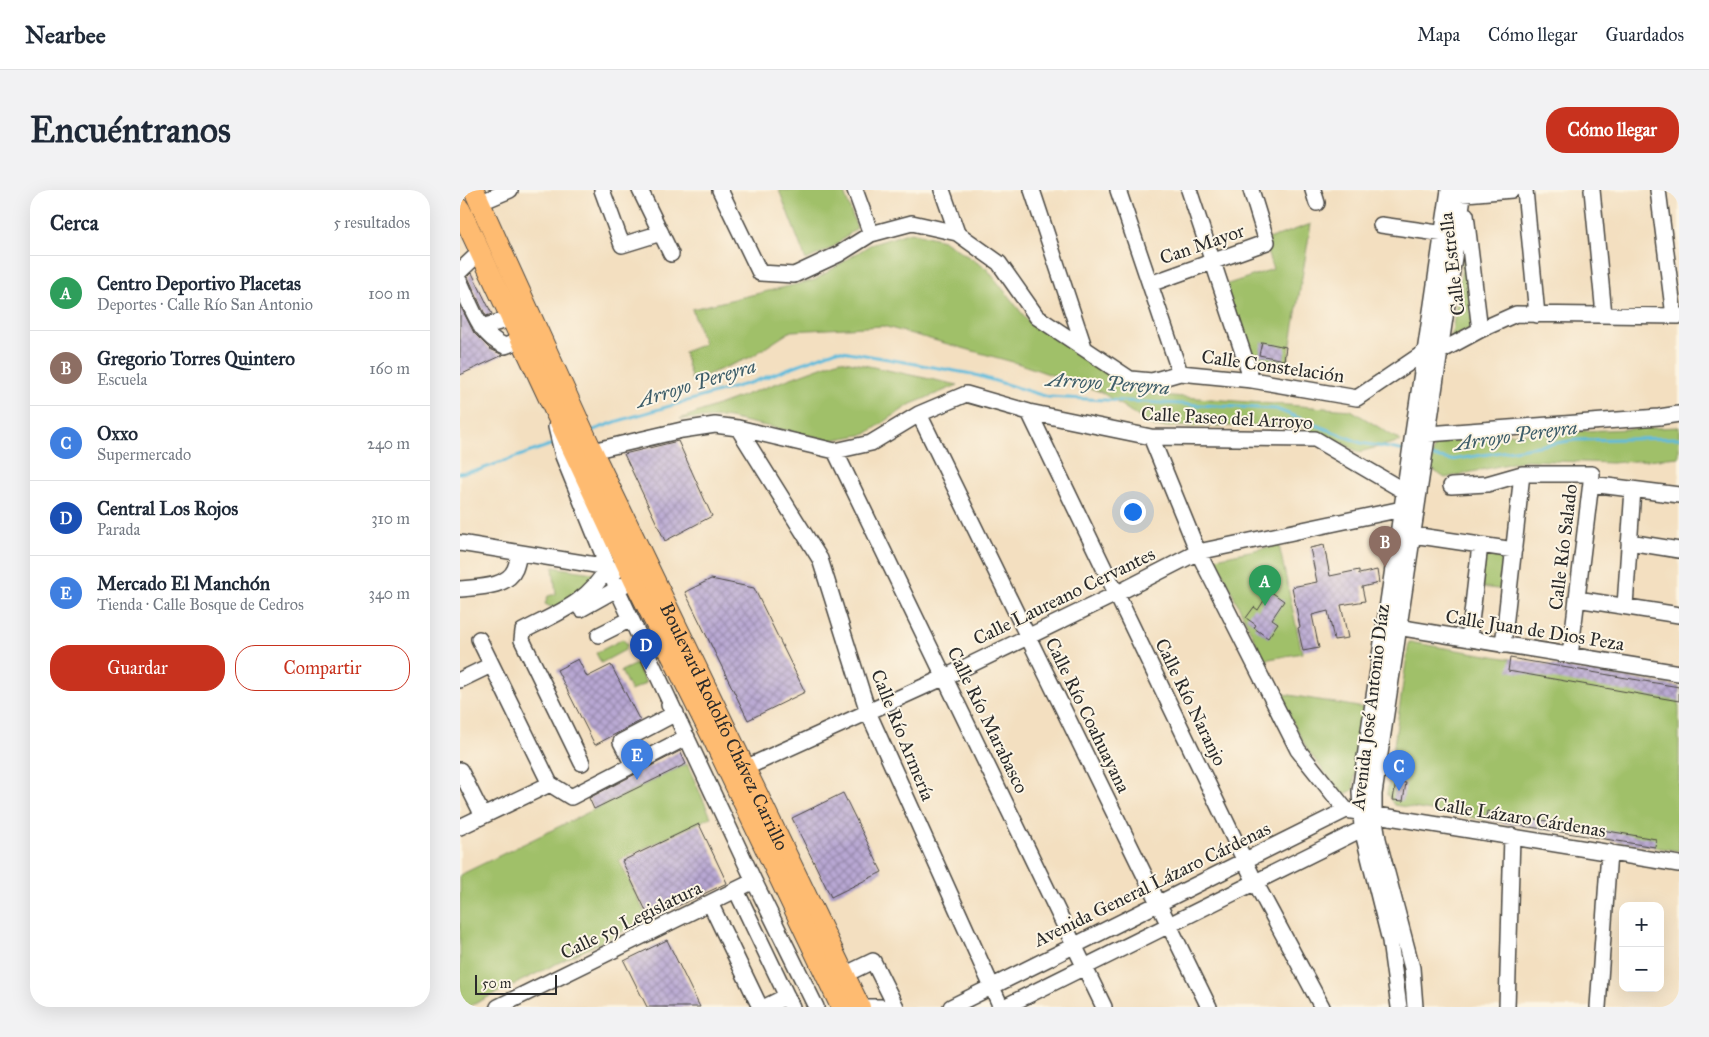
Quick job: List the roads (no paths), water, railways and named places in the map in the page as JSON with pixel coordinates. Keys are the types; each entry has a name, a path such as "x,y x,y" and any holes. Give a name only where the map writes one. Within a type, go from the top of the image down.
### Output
{"main road":[{"path":"478,198 562,417"},
{"path":"462,221 480,252 547,395 562,417"},
{"name":"Boulevard Rodolfo Chávez Carrillo","path":"562,417 580,452 634,580 713,739 840,1007"},
{"name":"Boulevard Rodolfo Chávez Carrillo","path":"634,580 745,768 860,1007"}],"street":[{"path":"462,221 478,198 510,190"},
{"path":"602,190 622,245 661,233"},
{"path":"640,190 671,254"},
{"name":"Calle Constelación","path":"720,190 760,273 794,275 839,254 871,234 912,222 957,233 999,263 1037,317 1084,346 1130,379 1152,382 1180,373 1252,380 1357,398 1425,352"},
{"path":"855,190 871,234"},
{"path":"942,190 957,233"},
{"path":"1032,190 1084,346"},
{"path":"1118,190 1180,373"},
{"path":"1189,190 1252,380"},
{"name":"Can Mayor","path":"1150,284 1267,242 1251,190"},
{"path":"1448,193 1512,190"},
{"path":"1525,190 1537,315"},
{"path":"1592,190 1604,315"},
{"path":"1425,352 1441,351 1480,330 1516,314 1676,316 1658,190"},
{"name":"Avenida José Antonio Díaz","path":"1415,1007 1412,968 1378,839 1360,812 1374,794 1392,627 1409,510 1412,492 1423,469 1464,192"},
{"name":"Calle Estrella","path":"1464,192 1480,330"},
{"name":"Avenida José Antonio Díaz","path":"1412,492 1408,471 1448,193"},
{"path":"1381,224 1458,235"},
{"path":"460,271 480,252"},
{"path":"460,282 481,327 493,340 505,346 521,340"},
{"path":"481,327 511,319"},
{"name":"Calle Paseo del Arroyo","path":"580,452 682,430 715,425 738,428 835,451 872,443 919,414 966,394 1029,412 1151,437 1315,439 1412,492"},
{"name":"Calle Río Naranjo","path":"1029,412 1245,860 1322,1007"},
{"name":"Calle Río Coahuayana","path":"919,414 1208,1007"},
{"path":"1428,436 1679,414"},
{"name":"Calle Río Armería","path":"738,428 820,559 868,712 992,987 1003,1007"},
{"path":"1003,1007 1362,829 1360,812 1298,750 1198,552 1151,437"},
{"name":"Calle Río Marabasco","path":"835,451 1104,1007"},
{"path":"580,452 608,567 601,580 580,601 523,631 522,640 582,763"},
{"path":"1503,645 1522,474"},
{"path":"1451,486 1487,484 1522,474 1592,479 1633,489 1679,495"},
{"name":"Calle Río Salado","path":"1570,656 1592,479"},
{"path":"1625,606 1633,489"},
{"name":"Avenida José Antonio Díaz","path":"1392,627 1413,535 1409,510"},
{"name":"Calle Laureano Cervantes","path":"745,768 945,676 1116,594 1198,552 1409,510"},
{"path":"1413,535 1514,550"},
{"path":"1629,542 1679,550"},
{"path":"460,543 608,567 634,580"},
{"path":"1468,639 1480,545"},
{"path":"460,590 495,584 509,578 515,571 519,554"},
{"path":"634,580 628,620 676,713 682,740 816,1007"},
{"path":"522,640 634,580"},
{"path":"1577,598 1679,615"},
{"path":"599,635 628,620"},
{"name":"Calle Juan de Dios Peza","path":"1392,627 1679,673"},
{"path":"479,639 550,784 571,796 682,740"},
{"path":"460,680 492,665"},
{"path":"634,765 621,742 676,713"},
{"path":"460,770 483,816"},
{"path":"460,827 550,784"},
{"name":"Calle Lázaro Cárdenas","path":"1360,812 1679,864"},
{"name":"Avenida General Lázaro Cárdenas","path":"951,1007 1245,860 1360,812"},
{"name":"Avenida José Antonio Díaz","path":"1362,829 1390,941 1399,1007"},
{"path":"1507,1007 1512,836"},
{"path":"1598,1007 1609,852"},
{"name":"Calle 59 Legislatura","path":"499,1007 754,881"},
{"path":"736,890 790,1002 764,1007"},
{"path":"710,903 760,1007"},
{"path":"844,975 873,961 896,1007"},
{"path":"864,1007 881,1007"}],"waterway":[{"name":"Arroyo Pereyra","path":"591,431 618,421 753,382 837,350 972,374 1048,397 1276,409 1361,443 1406,451"},
{"name":"Arroyo Pereyra","path":"1429,456 1451,460 1575,440 1679,438"},
{"name":"Arroyo Pereyra","path":"460,473 479,470 556,443"}],"place":[{"name":"Gregorio Torres Quintero","path":"1385,567"},
{"name":"Centro Deportivo Placetas","path":"1265,606"},
{"name":"Central Los Rojos","path":"646,670"},
{"name":"Mercado El Manchón","path":"637,780"},
{"name":"Oxxo","path":"1399,791"}]}
